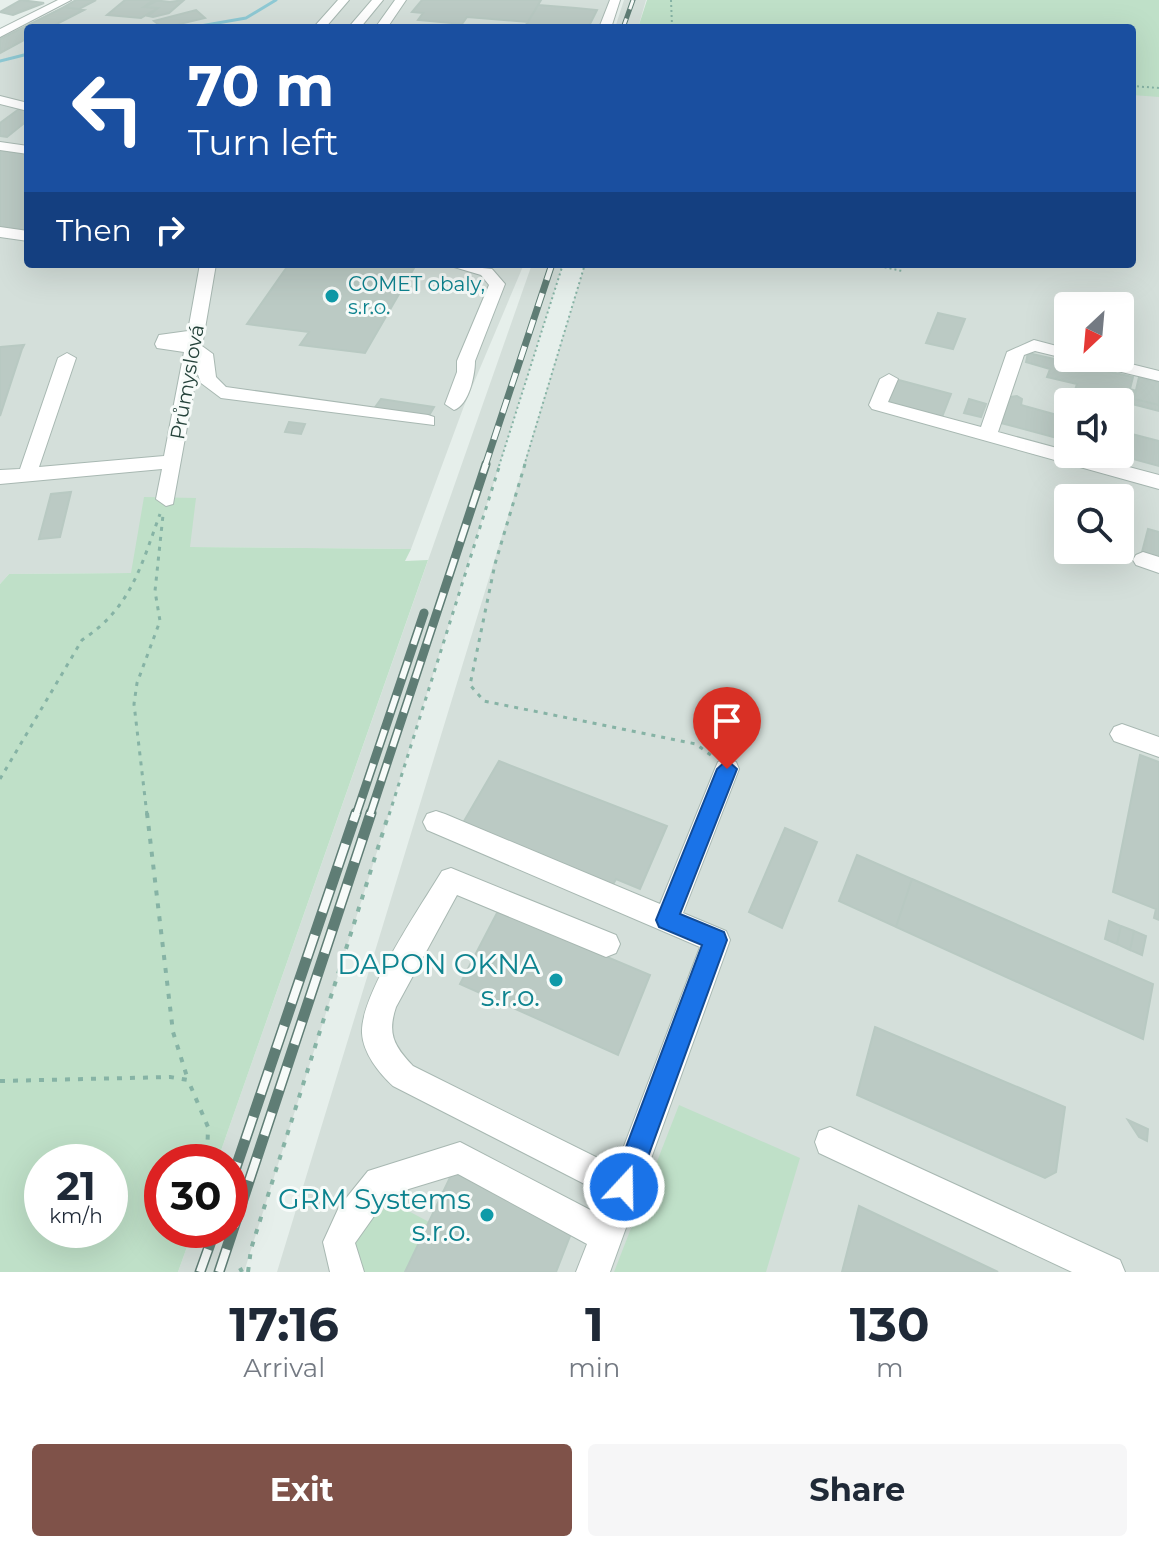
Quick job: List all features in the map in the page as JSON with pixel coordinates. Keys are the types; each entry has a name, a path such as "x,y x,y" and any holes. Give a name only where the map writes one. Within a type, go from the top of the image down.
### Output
{"street":[{"path":"0,34 66,0"},
{"path":"323,24 344,0"},
{"path":"357,24 378,0"},
{"path":"384,24 401,0"},
{"path":"606,24 615,0"},
{"path":"2,102 24,106"},
{"path":"0,146 24,149"},
{"path":"0,232 24,235"},
{"name":"Průmyslová","path":"166,499 207,268"},
{"path":"454,404 466,372 466,361 497,284 486,272 469,268"},
{"path":"194,342 204,354 207,379 221,392 428,421"},
{"path":"988,435 1020,347 1034,345 1054,350"},
{"path":"27,475 67,358"},
{"path":"1134,370 1159,376"},
{"path":"889,379 878,405 1159,482"},
{"path":"0,477 173,462"},
{"path":"1122,734 1159,747"},
{"path":"667,920 727,769"},
{"path":"436,822 716,940 593,1272"},
{"path":"606,944 451,880 383,1002 375,1032 386,1059 403,1076 624,1187"},
{"path":"830,1142 1108,1272"},
{"path":"347,1272 339,1242 350,1218 379,1182 419,1167 460,1158 606,1236"}],"path":[{"path":"671,0 672,24"},
{"path":"1136,86 1159,88"},
{"path":"243,1271 562,268"},
{"path":"584,268 495,564 470,685 484,701 696,744 727,769"},
{"path":"888,268 902,271"},
{"path":"0,779 82,640 99,629 133,590 141,573 152,529 166,499"},
{"path":"166,499 155,591 160,621 137,683 134,704 173,1032 188,1080 208,1127 208,1144"},
{"path":"0,1081 170,1077 188,1080"}],"shaded area":[{"path":"76,0 615,0 606,24 29,24"},
{"path":"624,0 646,0 639,24 616,24"},
{"path":"24,27 24,268 522,268 464,406 411,549 189,547 131,573 9,574 0,584 0,39"},
{"path":"1136,92 1159,95 1159,1272 277,1272 584,268 1136,268"},
{"path":"531,268 562,268 244,1272 178,1272 187,1248 248,1248 248,1144 223,1144"}],"green space":[{"path":"647,0 1159,0 1159,97 1136,95 1136,24 639,24"},
{"path":"144,497 196,498 190,547 411,549 405,561 428,560 223,1144 144,1144 144,1248 187,1248 178,1272 0,1272 0,584 9,574 131,573"},
{"path":"679,1105 800,1158 766,1272 614,1272"},
{"path":"385,1203 399,1206 429,1222 405,1272 359,1272 354,1241 374,1207"}],"building":[{"path":"21,0 44,3 13,15 0,12"},
{"path":"76,0 96,0 79,9 64,7"},
{"path":"125,0 158,0 144,7 158,8 141,18 107,15"},
{"path":"153,0 184,0 169,13 153,17 148,16 158,8 144,7"},
{"path":"422,0 541,0 528,22 467,17 462,24 418,20 423,13 412,12"},
{"path":"538,5 597,10 590,24 526,24"},
{"path":"64,7 84,10 57,24 30,24"},
{"path":"196,10 205,18 180,24 158,24 154,21"},
{"path":"24,27 24,40 0,53 0,39"},
{"path":"19,109 24,110 24,123 7,137 0,136 0,123"},
{"path":"0,150 24,153 24,231 0,228"},
{"name":"COMET obaly, s.r.o.","path":"286,268 414,268 365,353 300,345 309,332 247,324"},
{"path":"938,313 965,319 953,349 926,343"},
{"path":"24,345 22,349 0,416 0,347"},
{"path":"1028,353 1054,359 1054,372 1111,372 1133,377 1130,388 1076,388 1077,384 1047,377 1050,369 1026,362"},
{"path":"1139,377 1159,382 1159,405 1134,399"},
{"path":"895,379 951,394 942,417 886,401"},
{"path":"1017,396 1022,399 1021,405 1054,414 1054,437 1001,423 1010,397"},
{"path":"381,399 434,407 427,419 373,410"},
{"path":"969,399 986,404 981,417 964,413"},
{"path":"1134,399 1159,405 1159,411 1134,405"},
{"path":"289,422 305,424 301,434 285,432"},
{"path":"1134,435 1159,441 1159,466 1134,459"},
{"path":"71,492 60,537 39,539 51,494"},
{"path":"1148,529 1159,532 1159,557 1142,552"},
{"path":"1140,755 1159,762 1159,920 1154,918 1156,909 1113,892"},
{"path":"499,761 667,826 640,889 616,879 610,890 460,828"},
{"path":"785,828 817,842 782,928 749,912"},
{"path":"857,855 912,879 896,927 839,901"},
{"path":"912,879 1153,984 1143,1039 896,927"},
{"name":"DAPON OKNA s.r.o.","path":"498,911 650,975 618,1055 460,984"},
{"path":"1109,921 1121,926 1117,944 1105,939"},
{"path":"1121,926 1134,931 1130,950 1117,944"},
{"path":"1134,931 1146,936 1142,955 1130,950"},
{"path":"875,1027 1065,1107 1056,1172 1045,1178 857,1095"},
{"path":"1128,1120 1148,1129 1147,1141 1139,1137"},
{"name":"GRM Systems s.r.o.","path":"454,1169 572,1231 556,1272 405,1272"},
{"path":"859,1206 998,1272 842,1272"}],"waterway":[{"path":"212,24 246,18 276,0"},
{"path":"0,61 24,55"}],"railway":[{"path":"624,24 633,0"},
{"path":"485,466 551,268"},
{"path":"370,815 486,464"},
{"path":"356,815 424,613"},
{"path":"244,1144 356,813"},
{"path":"219,1272 371,813"},
{"path":"200,1272 209,1248"}],"place":[{"name":"COMET obaly, s.r.o.","path":"332,296"},
{"name":"DAPON OKNA s.r.o.","path":"556,980"},
{"name":"GRM Systems s.r.o.","path":"487,1215"}],"route":[{"path":"624,1187 716,940 667,920 727,769"}]}
